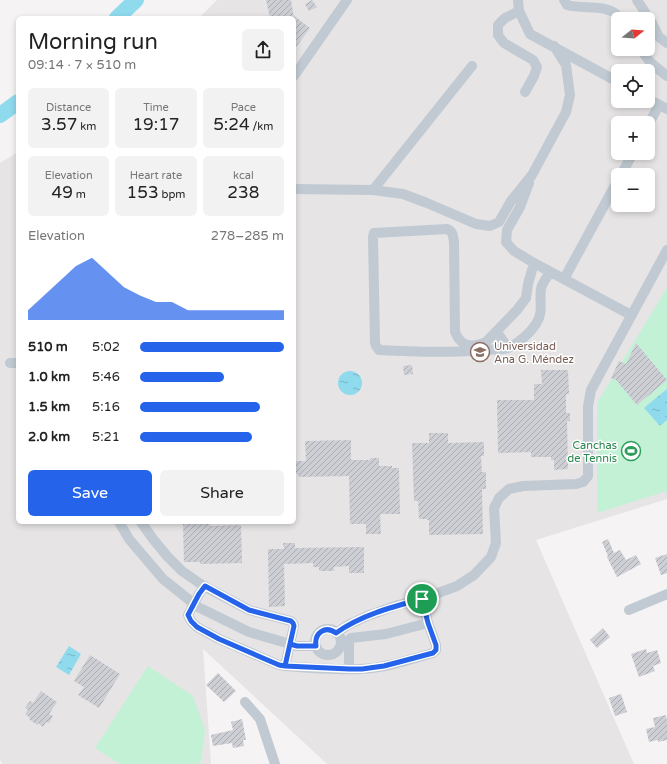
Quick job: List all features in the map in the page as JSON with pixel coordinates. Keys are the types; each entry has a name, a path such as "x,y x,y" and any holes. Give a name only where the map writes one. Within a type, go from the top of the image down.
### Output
{"street":[{"path":"296,73 347,0"},
{"path":"518,0 519,11 530,34 611,78"},
{"path":"564,0 567,5 574,7 606,9 613,12"},
{"path":"637,0 659,37 667,43"},
{"path":"519,11 505,18 498,25 498,35 504,43 533,60 536,67 534,76 525,92"},
{"path":"554,46 566,66 570,95 566,112 532,175 520,207 507,230 506,242 514,251 550,273 631,315"},
{"path":"646,56 651,63 667,76"},
{"path":"373,190 472,66"},
{"path":"655,117 663,107"},
{"path":"296,190 373,190 403,194 476,224 490,226 499,222 511,201 532,175"},
{"path":"564,279 611,193"},
{"path":"534,263 526,298 517,310 486,342 467,345 458,339 455,332 454,242 450,230 377,232 373,234 376,346 379,350 403,352 478,351 508,348 523,339 540,318 541,287 550,273"},
{"path":"336,633 348,625 367,616 422,599 457,586 474,575 491,557 496,544 494,508 499,498 509,489 524,486 576,484 583,482 588,476 588,406 591,390 667,250"},
{"path":"497,332 508,348"},
{"path":"123,524 128,539 163,579 193,604 248,632 297,646 316,646"},
{"path":"142,524 167,556 182,572 249,610 291,621 294,626 285,666"},
{"path":"205,586 193,604 188,615 197,627 219,639 279,665 285,666 362,669 384,666 433,653 436,650 436,645 428,623 422,599"},
{"path":"629,610 667,594"},
{"path":"349,669 349,640 351,638 386,634 428,623"},
{"path":"330,630 336,633 340,640 339,649 331,655 321,653 316,646 315,640 320,632 330,630"},
{"path":"245,702 260,719 274,764"}],"shaded area":[{"name":"Universidad Ana G. Méndez","path":"217,0 667,0 667,499 536,540 634,764 329,764 326,763 203,649 211,764 2,764 0,759 0,163 16,153 16,524 296,524 296,16 201,16"}],"green space":[{"path":"667,288 667,491 597,513 597,446 595,442 597,440 598,401"},
{"path":"148,666 193,696 205,730 201,761 199,764 120,764 95,748"}],"water":[{"path":"345,371 355,371 362,378 362,388 355,395 345,395 338,388 338,378"},
{"path":"667,389 667,420 660,426 644,408"},
{"path":"69,646 81,654 69,675 56,667"}],"building":[{"path":"266,0 291,0 294,16 270,16"},
{"path":"312,0 317,7 309,11 305,4"},
{"path":"296,18 310,28 296,47"},
{"path":"636,343 667,380 637,405 616,380 611,378 619,361 626,364"},
{"path":"412,365 413,374 404,375 403,366"},
{"path":"541,370 568,370 569,394 566,394 566,413 570,413 570,421 567,421 568,469 554,470 554,460 551,460 551,457 531,457 531,452 498,453 497,400 534,400 534,384 542,384"},
{"path":"429,433 448,433 448,443 484,442 484,456 481,456 482,472 486,472 486,489 482,489 483,534 429,535 429,520 419,519 418,501 414,501 412,443 429,443"},
{"path":"351,440 351,460 370,460 370,458 379,458 379,466 392,466 392,468 399,468 400,514 380,514 381,534 366,534 366,524 350,524 349,476 299,477 298,474 296,474 296,461 306,461 305,441"},
{"path":"183,524 210,524 210,526 241,525 242,563 200,564 200,562 184,562"},
{"path":"608,539 614,553 620,550 626,560 636,555 641,564 617,577 607,557 608,556 602,542"},
{"path":"283,543 295,543 295,548 364,547 364,573 349,573 349,566 334,567 334,571 319,571 319,567 313,567 313,563 284,564 285,606 269,607 268,549 284,549"},
{"path":"667,554 667,573 661,575 655,558"},
{"path":"603,628 610,637 597,648 590,640"},
{"path":"646,649 647,653 657,650 661,663 653,666 655,671 639,677 631,654"},
{"path":"90,655 120,674 99,708 78,695 84,687 74,681"},
{"path":"218,673 236,691 224,702 206,685"},
{"path":"41,691 57,702 49,714 53,716 49,723 46,722 43,727 38,723 37,725 25,714 28,710 25,708 30,701 33,703"},
{"path":"621,694 627,712 615,716 609,698"},
{"path":"666,715 667,740 649,742 646,729 655,727 653,718"},
{"path":"242,719 246,740 243,740 244,746 233,748 232,743 213,746 211,735 233,730 231,722"}],"waterway":[{"path":"119,16 136,0"},
{"path":"0,115 16,103"}],"place":[{"name":"Universidad Ana G. Méndez","path":"480,352"},
{"name":"Canchas de Tennis","path":"631,451"}],"route":[{"path":"422,599 367,616 348,625 336,633 330,630 320,632 315,640 316,646 297,646 290,644 285,666 279,665 219,639 197,627 188,615 205,586 249,610 291,621 294,626 285,666 362,669 384,666 433,653 436,650 436,645 424,612 422,599"}]}
